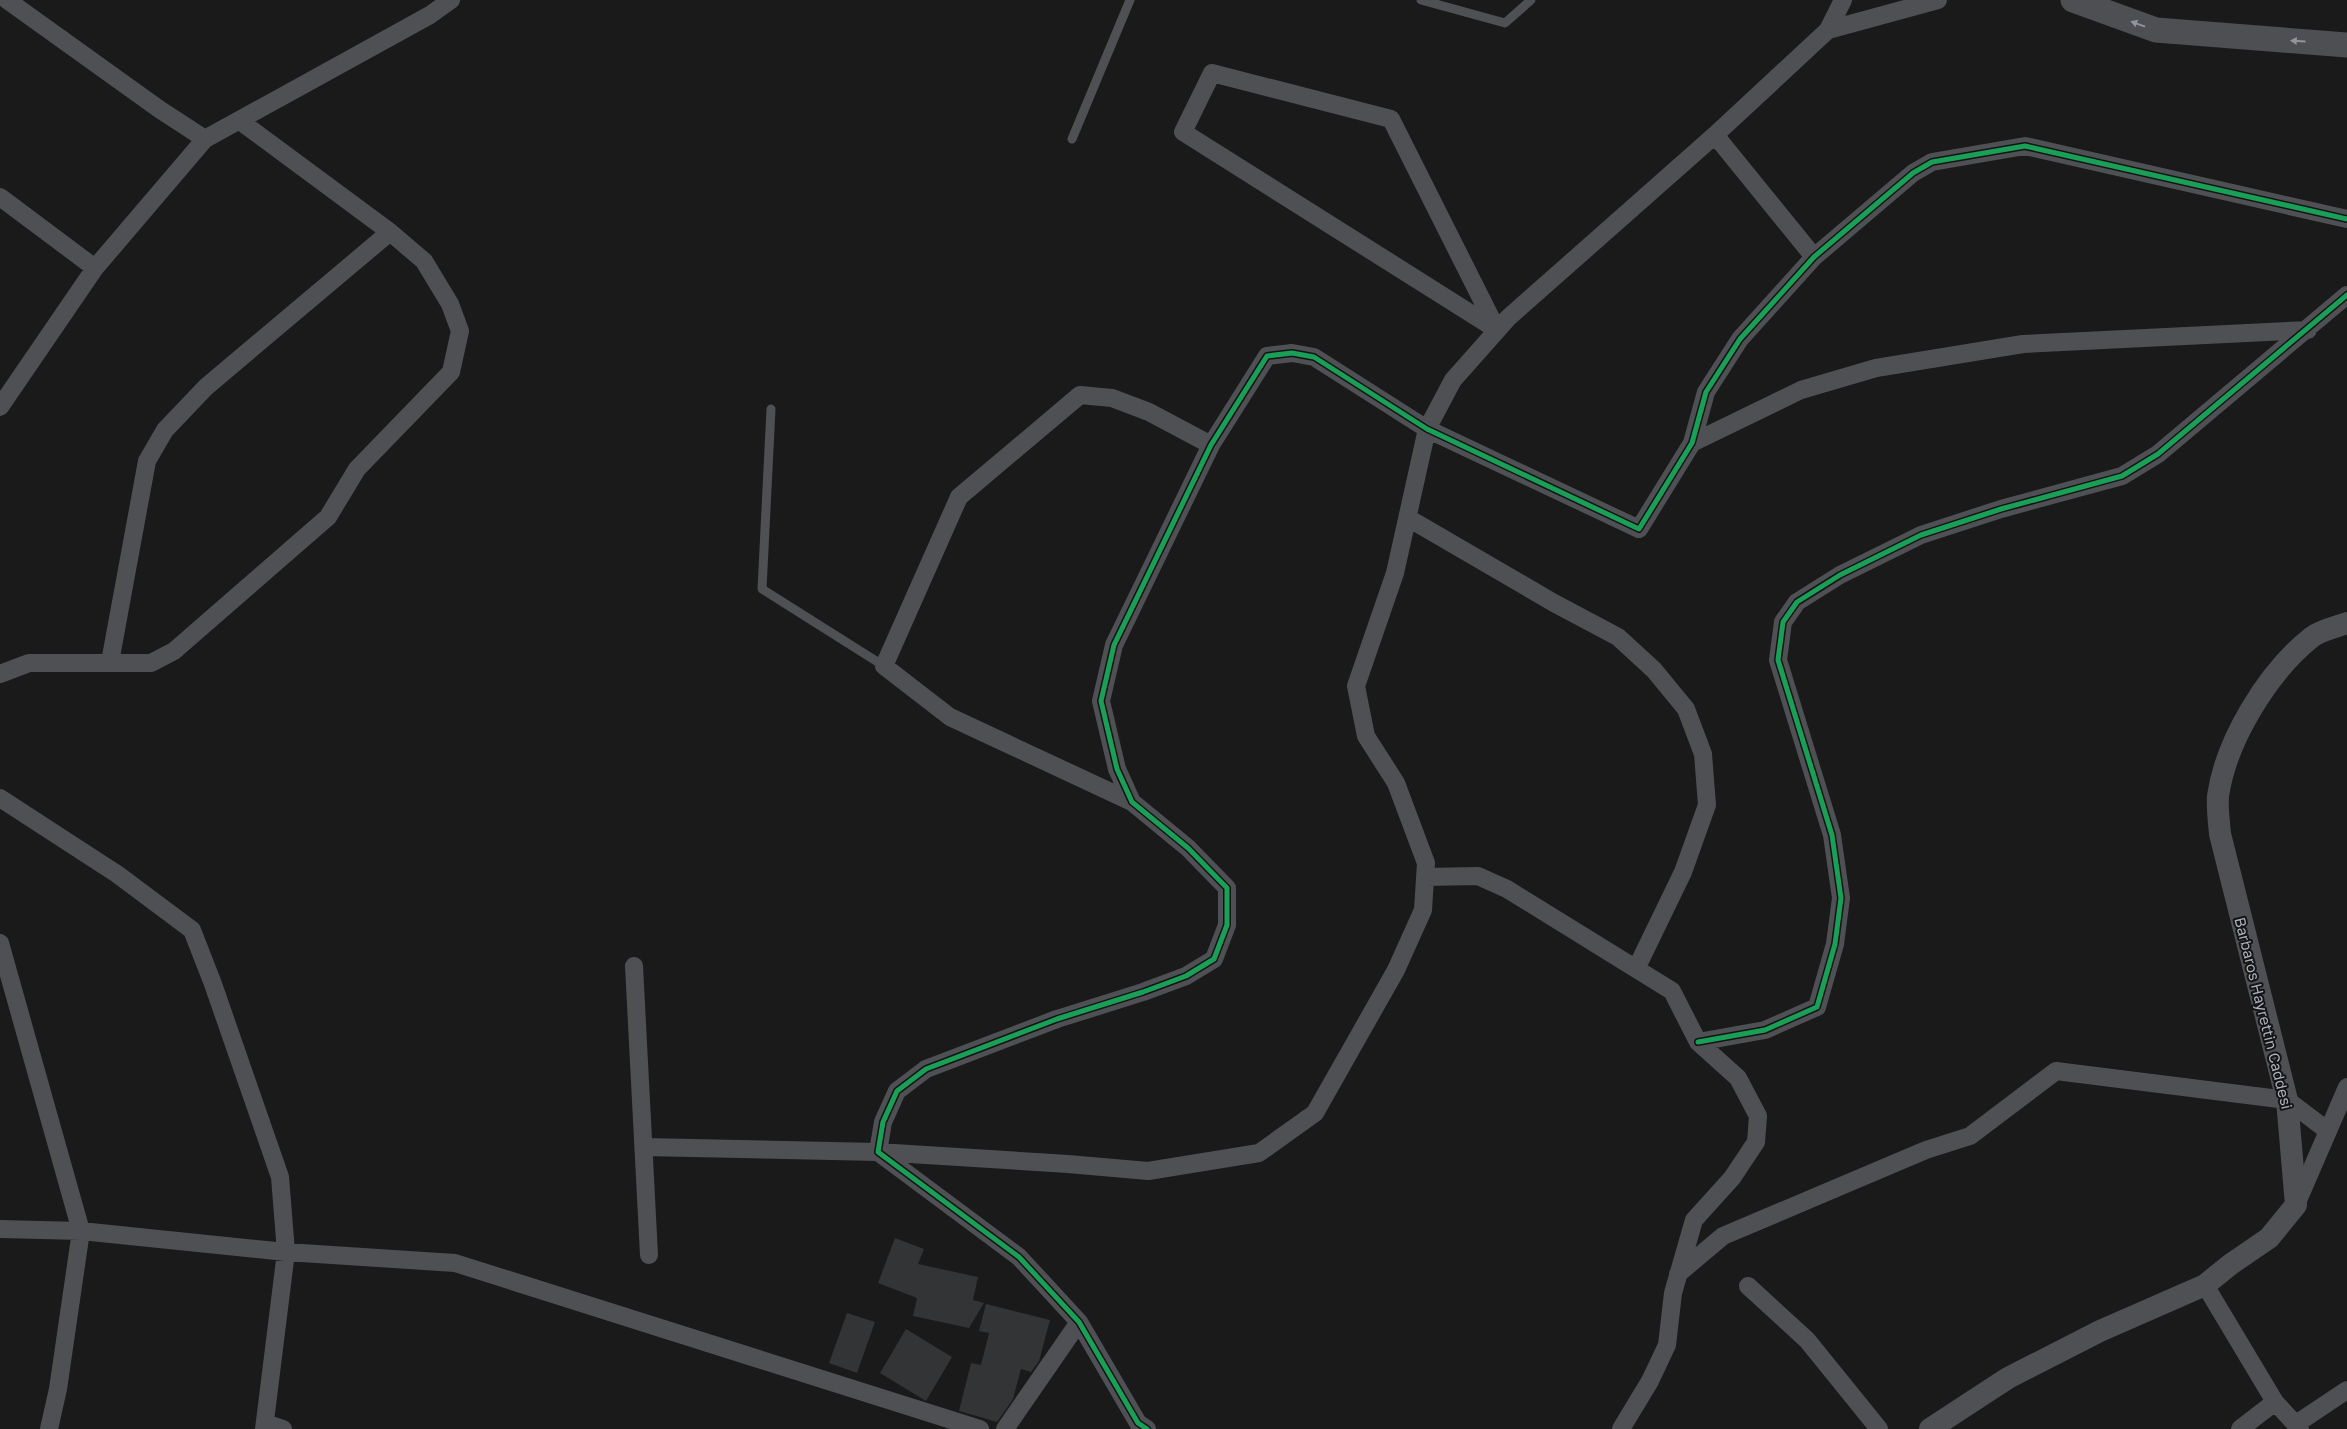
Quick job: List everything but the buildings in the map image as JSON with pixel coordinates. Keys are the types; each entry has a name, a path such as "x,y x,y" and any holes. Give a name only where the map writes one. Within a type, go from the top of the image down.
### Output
{"main road":[{"path":"2073,0 2156,30 2347,45"}],"street":[{"path":"7,0 159,109 205,139"},
{"path":"0,407 95,268 205,139 430,15 452,0"},
{"path":"644,1147 878,1152 1148,1171 1259,1153 1315,1113 1396,970 1422,910 1426,863 1396,783 1366,736 1356,686 1395,573 1428,429 1453,380 1508,318 1715,135 1828,30 1843,0"},
{"path":"1828,30 1938,0"},
{"path":"1212,72 1391,119 1498,330 1183,132 1212,72"},
{"path":"0,674 29,663 151,663 174,651 328,517 357,469 451,372 460,331 450,304 424,261 390,232 240,121"},
{"path":"1715,135 1814,257"},
{"path":"1132,802 1117,769 1101,701 1114,645 1211,445 1266,356 1292,353 1314,357 1428,429 1639,529 1692,443 1706,392 1740,338 1814,257 1913,173 1932,162 2025,146 2347,219"},
{"path":"0,197 95,268"},
{"path":"110,662 146,461 165,430 206,387 390,232"},
{"path":"1698,1042 1765,1030 1817,1007 1835,944 1841,898 1832,835 1778,660 1783,622 1797,602 1840,574 1920,535 2001,509 2122,476 2158,454 2308,330 2347,295"},
{"path":"1692,443 1801,390 1876,368 2023,344 2308,330"},
{"path":"878,1152 883,1122 897,1091 926,1069 1057,1019 1143,992 1186,976 1214,959 1227,925 1227,888 1188,848 1132,802 950,717 884,666 959,497 1080,395 1112,398 1149,412 1211,445"},
{"path":"1408,518 1554,603 1618,637 1654,670 1686,709 1703,754 1707,805 1683,872 1637,967"},
{"name":"Barbaros Hayrettin Caddesi","path":"2296,1205 2288,1100 2220,834 2218,797 2228,757 2249,714 2273,675 2313,636 2347,623"},
{"path":"0,798 117,874 192,930 213,984 280,1177 286,1252 265,1426 283,1429"},
{"path":"1425,877 1478,876 1507,888 1568,928 1637,967 1672,991 1698,1042 1738,1078 1758,1116 1756,1142 1732,1178 1694,1220 1678,1274 1667,1345 1650,1381 1620,1429"},
{"path":"0,943 81,1231 58,1389 49,1429"},
{"path":"634,966 649,1255"},
{"path":"1678,1274 1723,1236 1926,1150 1970,1136 2056,1071 2288,1100 2328,1131"},
{"path":"1930,1429 2008,1378 2100,1331 2205,1286 2231,1264 2270,1238 2296,1205 2347,1087"},
{"path":"878,1152 1019,1257 1079,1322 1138,1423 1147,1429"},
{"path":"0,1229 81,1231 286,1252 455,1262 980,1429"},
{"path":"1748,1286 1807,1340 1879,1429"},
{"path":"2205,1286 2275,1402 2298,1427 2347,1390"},
{"path":"1005,1429 1079,1322"},
{"path":"2240,1429 2275,1402"}],"lane":[{"path":"1072,139 1130,0"},
{"path":"1421,0 1505,23 1531,0"},
{"path":"771,409 762,589 884,666"}],"cycle path":[{"path":"1147,1429 1138,1423 1079,1322 1019,1257 878,1152 883,1122 897,1091 926,1069 1057,1019 1143,992 1186,976 1214,959 1227,925 1227,888 1188,848 1132,802 1117,769 1101,701 1114,645 1211,445 1267,356 1292,353 1314,357 1427,429 1639,529 1692,443 1706,392 1740,339 1814,257 1913,173 1932,162 2025,146 2347,219"},
{"path":"1698,1042 1765,1030 1817,1007 1835,944 1841,898 1832,835 1778,660 1783,622 1797,602 1840,575 1921,535 2001,509 2122,476 2158,454 2347,295"}]}
